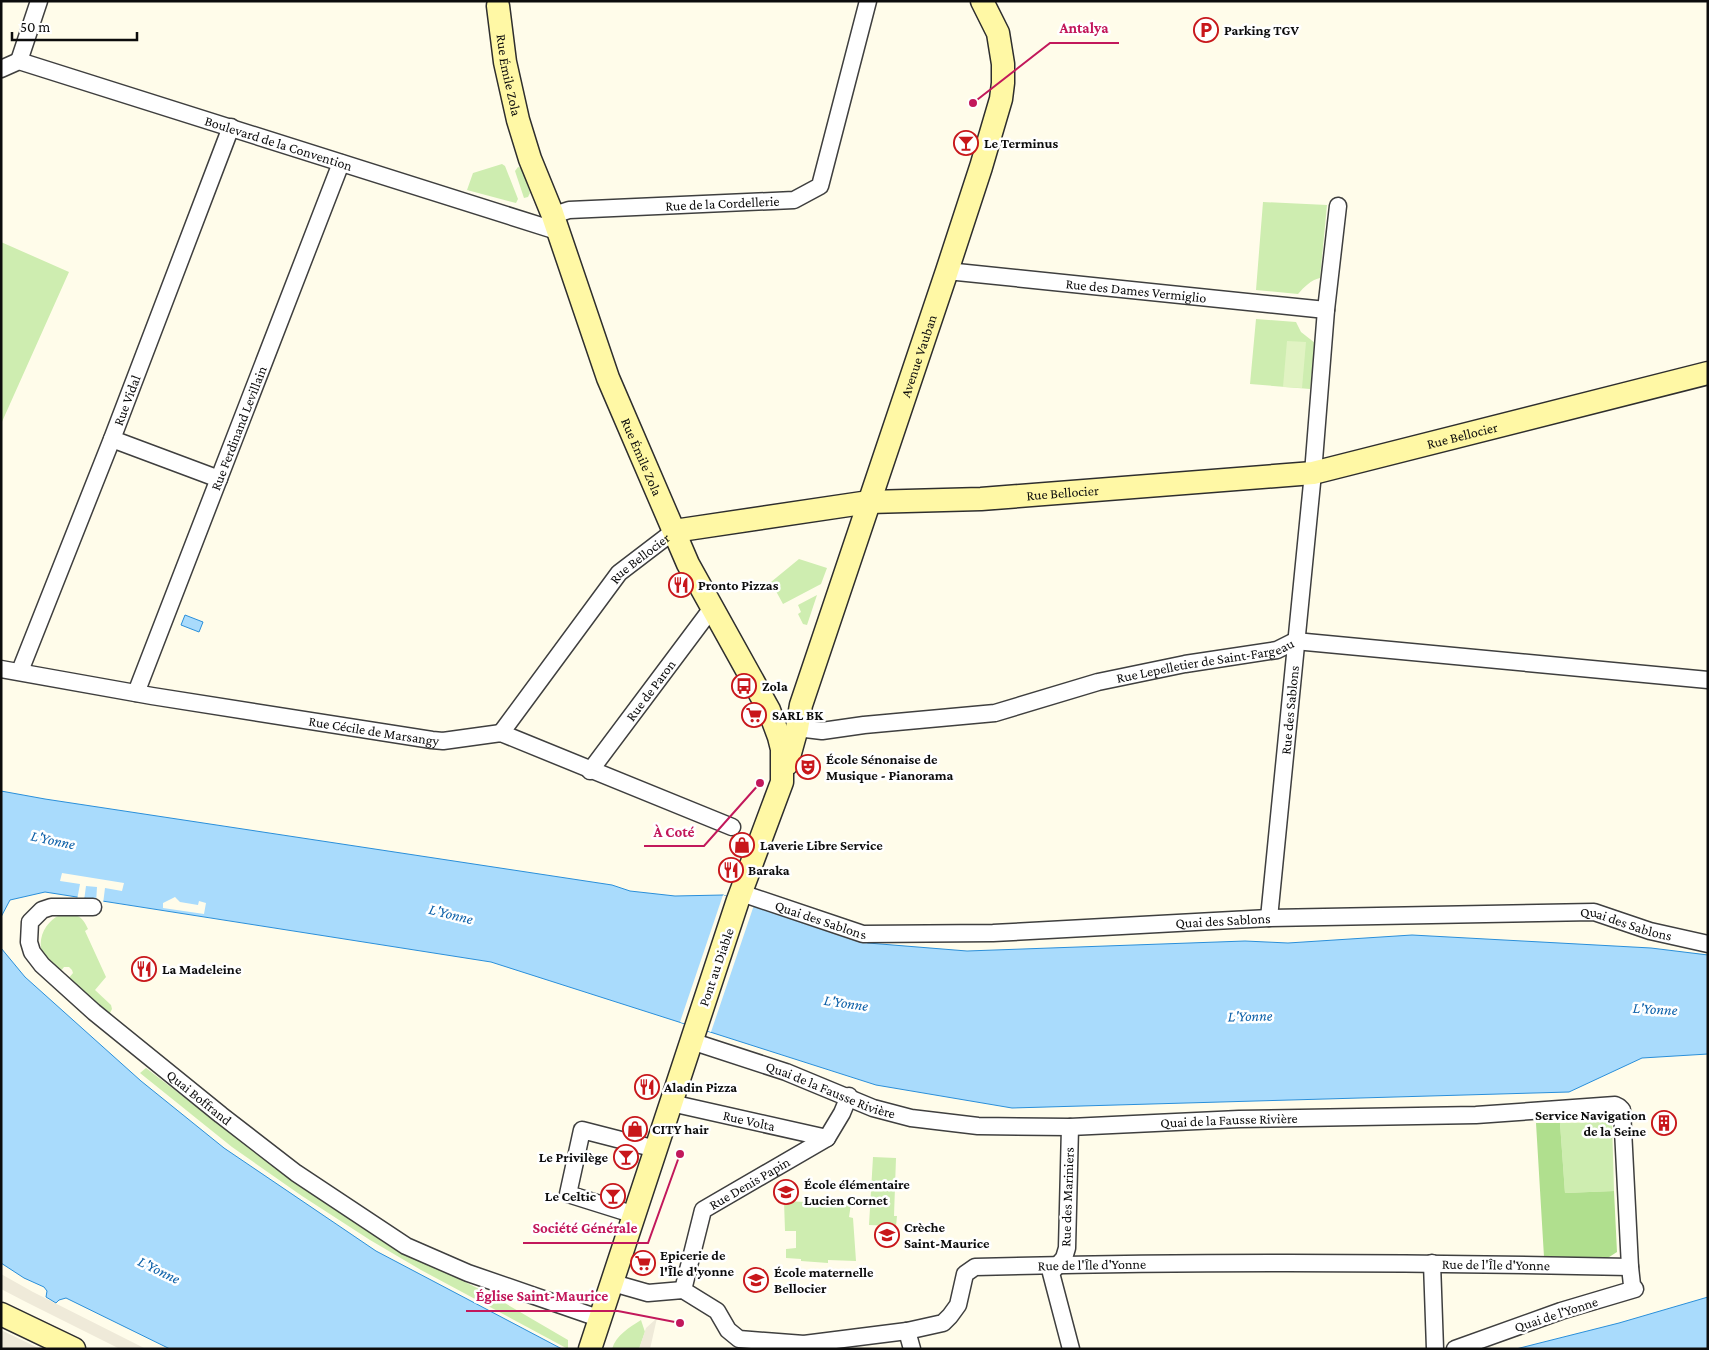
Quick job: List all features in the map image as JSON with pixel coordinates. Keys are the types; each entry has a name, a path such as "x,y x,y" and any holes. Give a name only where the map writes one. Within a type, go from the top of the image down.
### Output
{"main road":[{"name":"Avenue Vauban","path":"782,782 797,728 801,705 947,271 1001,99 1003,64 998,33 983,2"},
{"name":"Rue Émile Zola","path":"498,3 505,62 518,120 530,160 555,222 608,378 688,564 769,710 780,737 782,782 740,896"},
{"name":"Rue Bellocier","path":"674,531 869,502 981,499 1313,473 1708,373"},
{"path":"769,710 788,710 801,705"},
{"name":"Pont au Diable","path":"590,1349 740,896"},
{"path":"1,1314 67,1347"}],"street":[{"path":"1,69 19,61 39,1"},
{"name":"Rue de la Cordellerie","path":"555,222 560,213 569,210 794,200 820,186 868,1"},
{"name":"Boulevard de la Convention","path":"19,61 341,163 555,222"},
{"name":"Rue Vidal","path":"20,671 112,439 231,127"},
{"name":"Rue Ferdinand Levillain","path":"136,693 341,163"},
{"path":"1313,473 1326,310 1338,206"},
{"name":"Rue des Dames Vermiglio","path":"947,271 1326,310"},
{"path":"112,439 218,479"},
{"name":"Rue des Sablons","path":"1269,918 1313,473"},
{"name":"Rue Bellocier","path":"501,733 620,573 674,531"},
{"name":"Rue de Paron","path":"590,770 712,608"},
{"name":"Rue Lepelletier de Saint-Fargeau","path":"797,728 822,731 864,724 995,712 1098,682 1185,664 1277,650 1295,641 1708,680"},
{"name":"Rue Cécile de Marsangy","path":"1,668 136,693 432,740 442,741 501,733"},
{"path":"501,733 732,827"},
{"name":"Quai des Sablons","path":"740,896 863,934 993,933 1269,918 1594,912 1650,931 1708,944"},
{"name":"Quai Boffrand","path":"93,907 51,907 35,915 30,922 29,942 32,952 42,965 102,1018 221,1115 296,1173 406,1246 468,1273 601,1319"},
{"name":"Quai de la Fausse Rivière","path":"693,1034 849,1096 873,1108 911,1118 978,1126 1070,1127 1239,1119 1476,1115 1615,1105 1622,1110 1630,1267"},
{"path":"828,1138 849,1096"},
{"name":"Rue Volta","path":"671,1103 828,1138"},
{"name":"Rue des Mariniers","path":"1070,1127 1067,1248 1064,1258 1051,1273 1071,1349"},
{"path":"635,1215 568,1194 582,1130 656,1149"},
{"name":"Rue Denis Papin","path":"683,1290 703,1210 828,1138"},
{"path":"1432,1262 1435,1349"},
{"name":"Rue de l'Île d'Yonne","path":"683,1290 716,1311 728,1330 739,1339 804,1344 907,1331 943,1323 958,1306 965,1274 975,1268 1059,1265 1432,1262 1630,1267"},
{"name":"Quai de l'Yonne","path":"1455,1349 1561,1311 1635,1289 1631,1280 1630,1267"},
{"path":"613,1283 648,1293 683,1290"},
{"path":"907,1331 912,1349"}],"green space":[{"path":"502,164 505,166 518,199 516,203 467,190 473,173"},
{"path":"518,167 522,168 530,193 528,197 524,198 515,171"},
{"path":"1263,202 1327,205 1320,278 1308,284 1298,294 1256,290"},
{"path":"1,242 69,272 1,424"},
{"path":"1256,319 1296,322 1301,332 1315,343 1310,389 1250,384"},
{"path":"1287,341 1306,342 1302,388 1283,387"},
{"path":"799,559 827,568 821,584 783,604 771,582"},
{"path":"817,595 807,625 803,624 798,614 801,612 798,605"},
{"path":"60,915 77,916 83,920 88,929 85,931 106,977 95,990 111,1005 110,1013 105,1011 68,979 73,973 69,967 64,967 60,972 43,955 41,943 44,931 50,922"},
{"path":"146,1068 292,1180 394,1246 491,1295 568,1340 568,1349 421,1270 302,1196 232,1147 140,1073"},
{"path":"1612,1122 1614,1191 1565,1193 1560,1123"},
{"path":"1536,1123 1560,1123 1565,1193 1614,1191 1617,1252 1606,1259 1544,1257"},
{"path":"873,1157 896,1158 894,1216 897,1216 896,1226 869,1225"},
{"path":"784,1201 851,1204 849,1217 853,1218 856,1261 828,1260 828,1263 786,1258 786,1249 796,1248 796,1231 785,1231"},
{"path":"641,1320 645,1332 639,1349 612,1349 620,1336"}],"shaded area":[{"path":"1,1274 146,1349 120,1349 26,1302 1,1289"},
{"path":"657,1318 650,1349 639,1349 646,1328"},
{"path":"1,1330 28,1343 40,1349 1,1349"}],"water":[{"path":"185,615 203,622 199,632 181,625"},
{"name":"L'Yonne","path":"1,791 612,885 630,891 675,896 723,895 868,943 967,951 1245,941 1288,943 1412,935 1651,948 1708,955 1708,1054 1642,1058 1569,1092 1012,1108 876,1085 491,962 45,892 10,900 1,917"},
{"name":"L'Yonne","path":"1,948 25,977 141,1081 224,1148 376,1251 562,1349 170,1349 66,1298 56,1303 46,1297 47,1291 44,1287 24,1278 1,1263"},
{"path":"1708,1297 1708,1349 1516,1349 1619,1323"}],"pier":[{"path":"62,873 124,883 122,891 105,888 103,904 96,903 97,887 86,886 84,901 77,900 80,884 60,881"},
{"path":"723,895 754,905 711,1032 680,1022"},
{"path":"175,897 180,902 198,905 199,901 206,903 204,914 163,908 163,903"}],"place":[{"name":"Parking TGV","path":"1206,30"},
{"name":"Antalya","path":"973,103"},
{"name":"Le Terminus","path":"966,143"},
{"name":"Pronto Pizzas","path":"681,585"},
{"name":"Zola","path":"744,686"},
{"name":"SARL BK","path":"754,715"},
{"name":"École Sénonaise de Musique - Pianorama","path":"808,767"},
{"name":"À Coté","path":"760,783"},
{"name":"Laverie Libre Service","path":"742,845"},
{"name":"Baraka","path":"731,870"},
{"name":"La Madeleine","path":"144,969"},
{"name":"Aladin Pizza","path":"647,1087"},
{"name":"Service Navigation de la Seine","path":"1664,1123"},
{"name":"CITY hair","path":"635,1129"},
{"name":"Société Générale","path":"680,1154"},
{"name":"Le Privilège","path":"626,1157"},
{"name":"École élémentaire Lucien Cornet","path":"786,1192"},
{"name":"Le Celtic","path":"613,1196"},
{"name":"Crèche Saint-Maurice","path":"887,1235"},
{"name":"Epicerie de l'Île d'yonne","path":"643,1263"},
{"name":"École maternelle Bellocier","path":"756,1280"},
{"name":"Église Saint-Maurice","path":"680,1323"}]}
